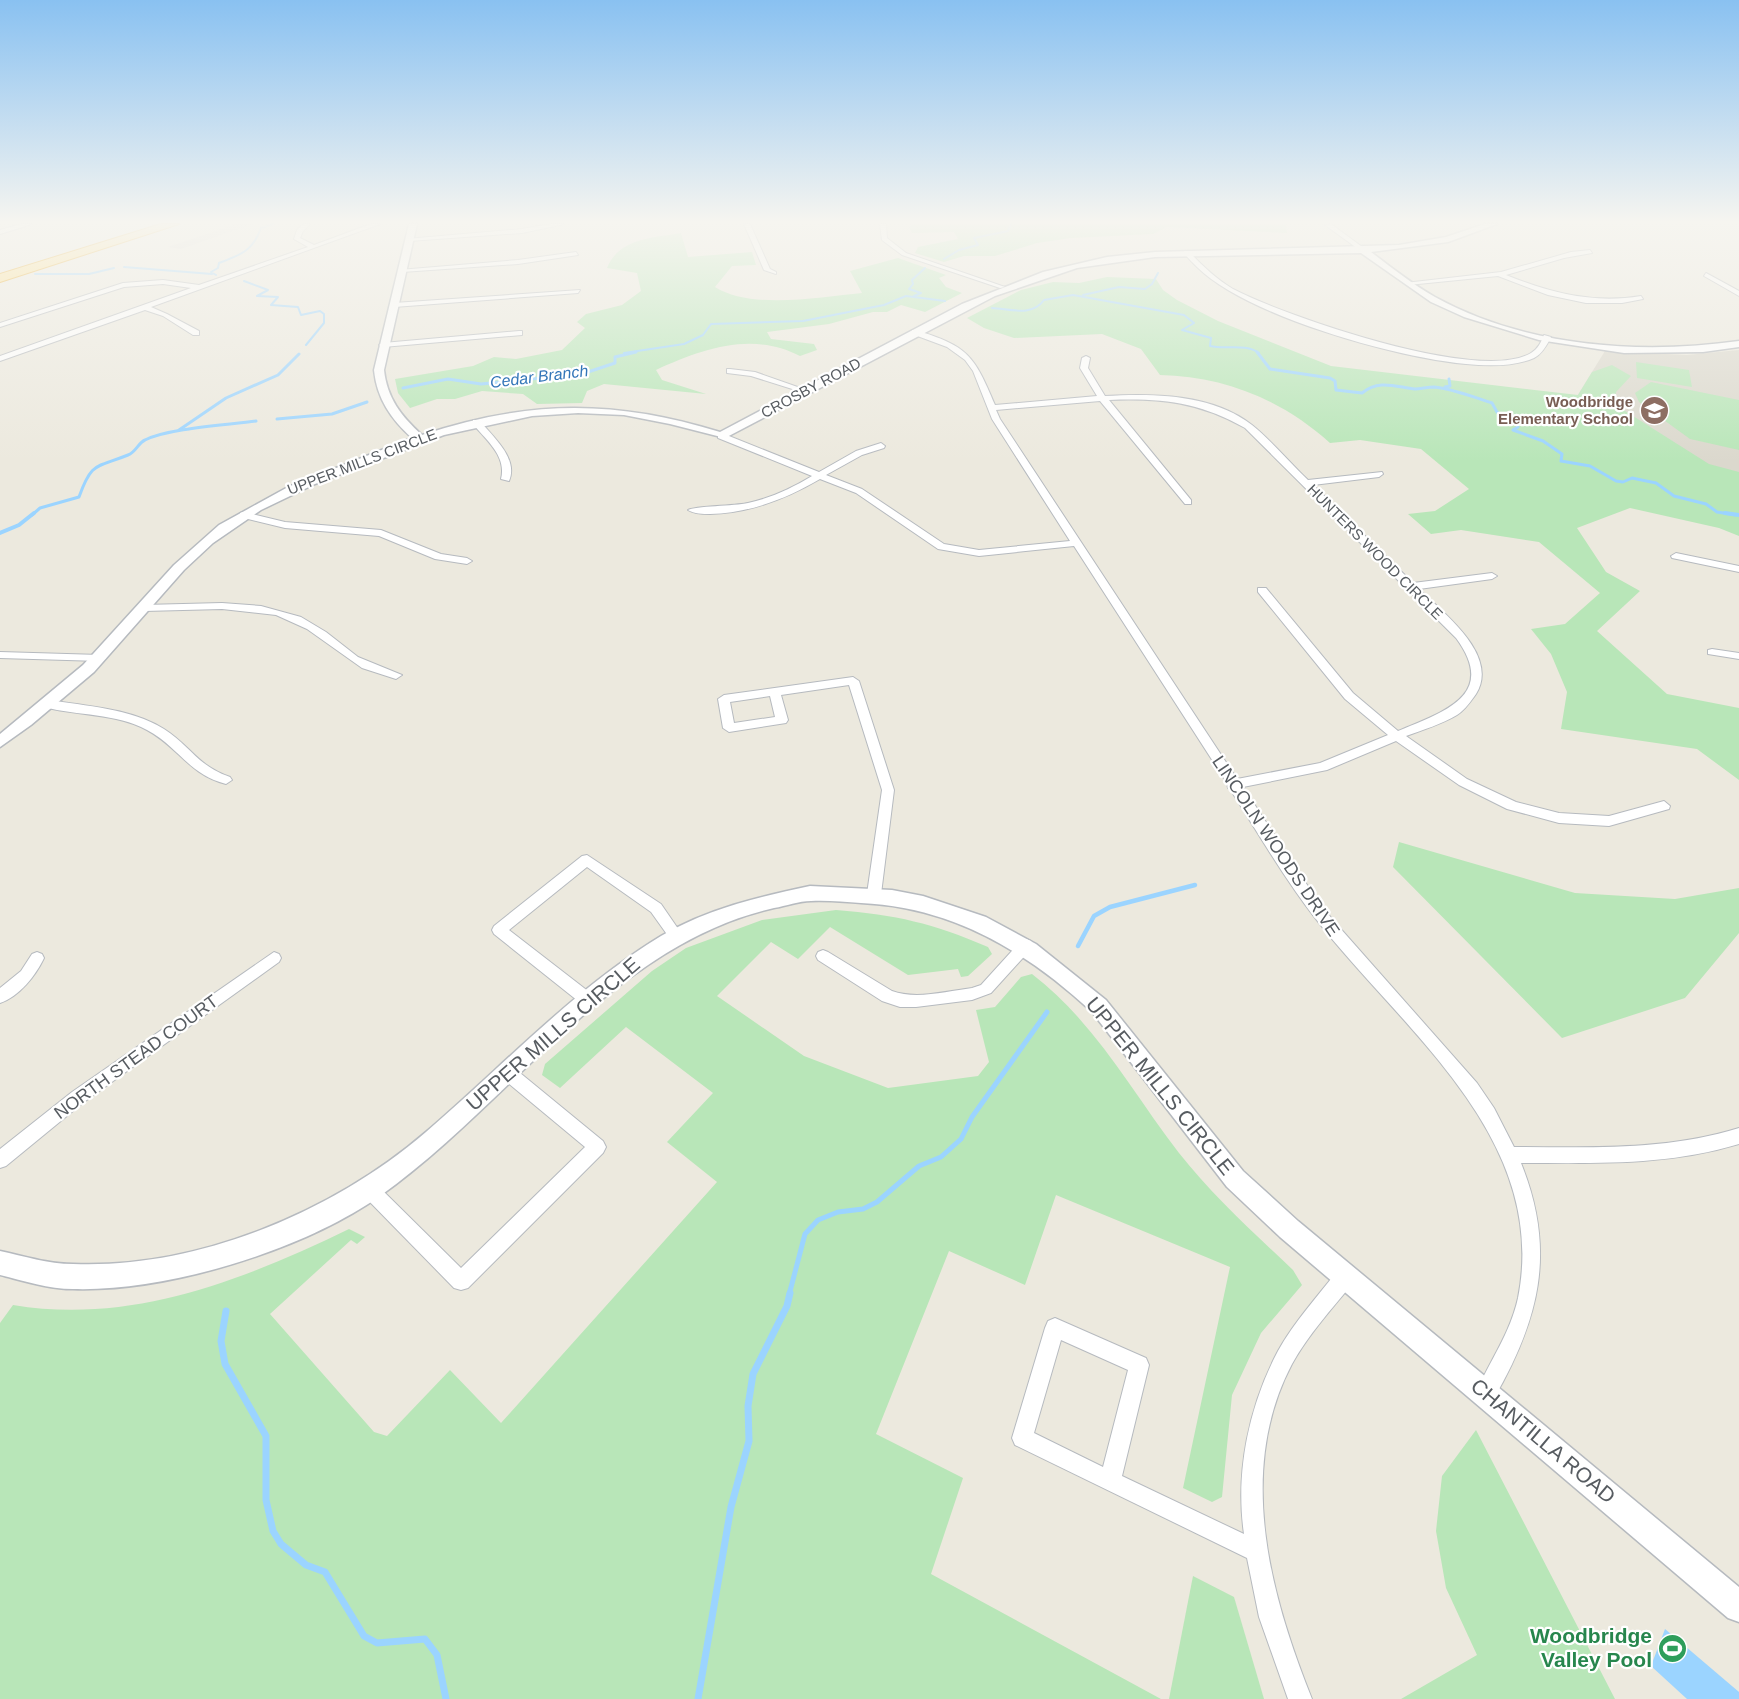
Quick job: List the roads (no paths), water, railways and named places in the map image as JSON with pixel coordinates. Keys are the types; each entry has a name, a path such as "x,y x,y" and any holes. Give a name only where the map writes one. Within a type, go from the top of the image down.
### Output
{"street":[{"path":"0,325 67,303"},
{"path":"0,359 154,303"},
{"path":"417,303 394,305 379,370 381,392 396,416 418,438"},
{"name":"CROSBY ROAD","path":"721,436 971,303"},
{"path":"1262,303 1329,329 1384,345 1446,358 1497,362 1530,356 1542,348 1548,337"},
{"path":"1443,303 1470,315 1548,337 1656,351 1702,349 1739,344"},
{"path":"144,307 165,315 196,333"},
{"name":"LINCOLN WOODS DRIVE","path":"915,332 950,345 968,358 977,371 990,408 1232,785 1330,929 1472,1089 1508,1155 1525,1206 1532,1265 1529,1294 1520,1327 1486,1393"},
{"path":"383,345 519,333"},
{"path":"1086,358 1084,368 1104,400 1188,502"},
{"path":"730,371 752,374 805,391"},
{"name":"HUNTERS WOOD CIRCLE","path":"990,408 1167,398 1198,402 1226,412 1248,426 1410,586 1469,649 1478,673 1476,685 1464,703 1453,712 1323,767 1232,785"},
{"name":"UPPER MILLS CIRCLE","path":"0,742 100,658 190,556 243,515 297,487 418,438 476,422 548,411 605,410 665,418 721,436 819,475 874,500 930,542 954,550 986,553 1075,543"},
{"path":"476,422 508,462 509,473 506,479"},
{"path":"693,510 719,511 768,500 819,475 856,453 881,446"},
{"path":"1305,483 1379,474"},
{"path":"243,515 285,525 381,533 439,557 467,561"},
{"path":"1676,556 1739,570"},
{"path":"1410,586 1492,576"},
{"path":"1262,590 1350,696 1397,736 1463,782 1489,796 1533,812 1559,818 1609,821 1664,806"},
{"path":"144,608 233,608 275,612 309,625 363,667 377,673 396,675"},
{"path":"1712,652 1739,656"},
{"path":"0,655 100,658"},
{"path":"776,692 782,720 729,728 724,699 853,681 888,790 889,801 874,894"},
{"path":"48,704 144,724 171,739 198,768 226,780"},
{"path":"588,1000 499,930 587,860 656,908 676,936"},
{"name":"UPPER MILLS CIRCLE","path":"0,1263 74,1277 133,1273 188,1264 280,1233 369,1189 416,1153 588,1000 640,958 676,936 723,914 777,900 822,893 874,894 937,907 985,924 1026,945 1050,962 1099,1006 1235,1179 1346,1277"},
{"path":"823,956 887,996 916,1001 972,994 987,989 1026,945"},
{"path":"0,997 26,975 37,958"},
{"name":"NORTH STEAD COURT","path":"0,1160 78,1097 274,958"},
{"path":"369,1189 461,1281 597,1147 508,1073"},
{"path":"1508,1155 1650,1154 1711,1146 1739,1136"},
{"path":"1300,1699 1283,1660 1267,1606 1256,1551 1253,1489 1255,1453 1272,1385 1285,1359 1304,1330 1346,1277"},
{"name":"CHANTILLA ROAD","path":"1346,1277 1739,1607"},
{"path":"1110,1481 1139,1365 1055,1328 1022,1438 1110,1481 1256,1551"}],"water":[{"name":"Woodbridge Valley Pool","path":"1665,1629 1739,1692 1739,1699 1687,1699 1651,1666"}],"waterway":[{"path":"272,303 271,305 298,307 301,315 320,311 324,314 324,323 306,345"},
{"name":"Cedar Branch","path":"624,353 684,344 703,335 711,324 803,321 888,303"},
{"name":"Cedar Branch","path":"992,308 1027,310 1041,303"},
{"name":"Cedar Branch","path":"1119,303 1184,315 1194,323 1182,330 1211,338 1210,346 1242,347 1259,353"},
{"name":"Cedar Branch","path":"403,388 448,379 481,384 582,374 615,363 615,357 636,352"},
{"name":"Cedar Branch","path":"1257,352 1270,369 1330,378 1335,381 1336,390 1362,393 1381,385 1415,389 1434,387 1456,391 1492,403 1497,412 1517,424 1518,427 1513,430 1543,441 1562,454 1561,461 1590,466 1616,481 1623,482 1632,478 1656,483 1674,496 1706,504 1717,512 1736,515"},
{"path":"179,430 226,398 278,375 299,354"},
{"path":"1445,387 1450,386 1449,379"},
{"name":"Cedar Branch","path":"277,419 332,414 367,402"},
{"name":"Cedar Branch","path":"32,515 40,508 79,497 88,477 96,467 131,454 145,440 183,430 256,421"},
{"name":"Cedar Branch","path":"0,533 19,525 34,513"},
{"name":"Cedar Branch","path":"1725,513 1739,515"},
{"path":"1078,946 1094,916 1110,907 1195,885"},
{"path":"789,1295 805,1234 818,1220 838,1212 863,1209 877,1202 919,1166 941,1157 961,1139 972,1117 1047,1012"},
{"path":"698,1699 731,1507 749,1441 748,1406 753,1374 787,1306 790,1293"},
{"path":"226,1311 221,1341 225,1364 266,1436 266,1500 273,1531 281,1544 306,1565 325,1572 364,1636 377,1643 425,1639 437,1655 446,1699"}],"place":[{"name":"Woodbridge Elementary School","path":"1654,411"},
{"name":"Woodbridge Valley Pool","path":"1673,1648"}]}
